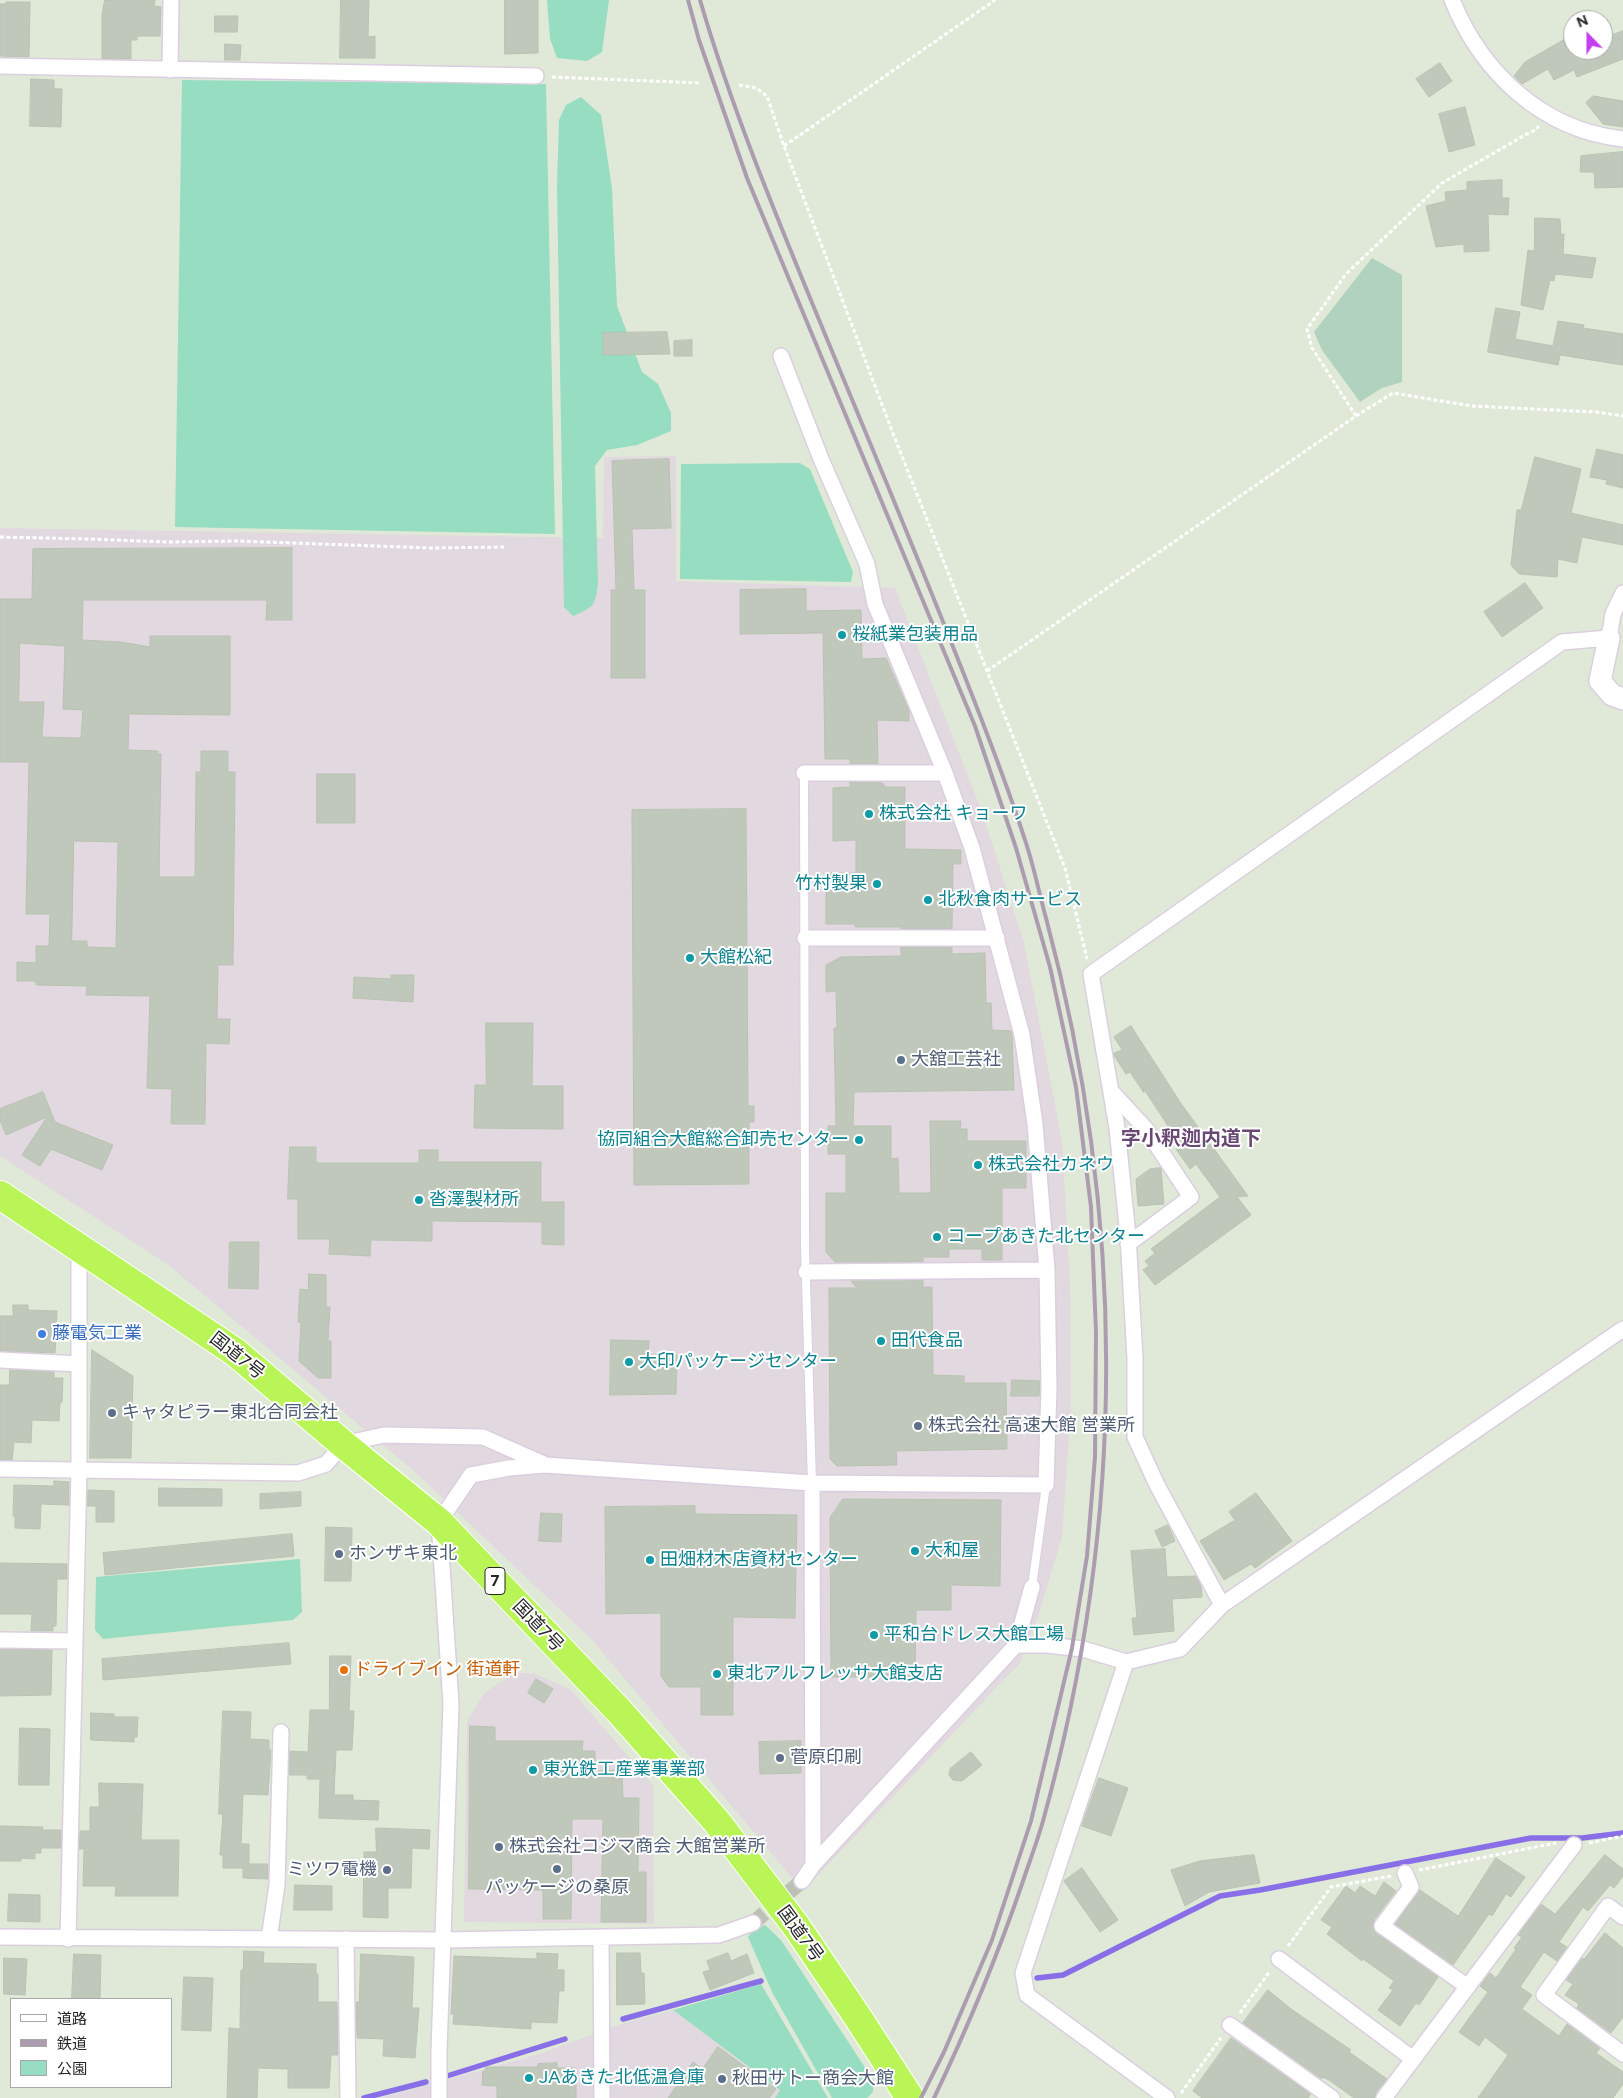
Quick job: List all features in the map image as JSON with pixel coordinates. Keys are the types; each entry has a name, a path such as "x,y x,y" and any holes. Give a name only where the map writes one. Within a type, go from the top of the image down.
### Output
{"highway":[{"name":"国道7号","path":"0,1195 79,1249 186,1317 235,1352 343,1444 439,1522 620,1712 716,1822 796,1926 910,2098"}],"street":[{"path":"170,70 171,0"},
{"path":"1452,0 1460,20 1478,50 1522,98 1564,124 1595,134 1623,139"},
{"path":"0,66 536,76"},
{"path":"436,2097 444,1940 451,1704 439,1522 471,1475 509,1468 545,1465 812,1484 1046,1485 1050,1388 1047,1270 1034,1115 1022,1035 972,848 945,773 875,604 867,564 821,460 781,356"},
{"path":"1623,594 1613,614 1600,681 1612,695 1623,699"},
{"path":"1222,1605 1157,1485 1134,1437 1135,1358 1128,1244 1117,1128 1091,974 1562,642 1609,638"},
{"path":"804,774 945,773"},
{"path":"805,938 997,938"},
{"path":"1111,1091 1146,1129 1191,1197 1128,1244"},
{"path":"68,1938 79,1470 79,1249"},
{"path":"806,1272 1047,1270"},
{"path":"1016,1645 1047,1645 1078,1649 1126,1662 1180,1649 1222,1605 1623,1330"},
{"path":"0,1360 79,1364"},
{"path":"0,1468 298,1473 326,1464 343,1444 384,1435 483,1437 545,1465"},
{"path":"812,1484 813,1864"},
{"path":"802,1881 813,1864 1016,1645 1032,1587"},
{"path":"0,1640 75,1641"},
{"path":"1126,1662 1023,1973 1026,1995 1167,2098"},
{"path":"269,1939 277,1885 280,1732"},
{"path":"1384,2098 1574,1845"},
{"path":"1405,1873 1411,1887 1382,1926 1468,1987"},
{"path":"1623,1917 1608,1906 1544,1995 1623,2054"},
{"path":"0,1937 444,1940 719,1935 753,1923"},
{"path":"601,1937 602,2098"},
{"path":"346,1939 348,2098"},
{"path":"1279,1959 1413,2059"},
{"path":"1230,2025 1332,2098"}],"lane":[{"path":"804,774 806,1272 812,1484"},
{"path":"1032,1587 1046,1485"}],"path":[{"path":"784,146 995,0"},
{"path":"536,76 701,83"},
{"path":"739,85 756,88 767,96 784,146 890,426 1065,868 1091,974"},
{"path":"1356,416 1312,348 1306,329 1346,274 1442,184 1535,130 1547,114"},
{"path":"987,671 1356,416 1393,393 1472,406 1596,412 1623,416"},
{"path":"0,537 90,538 168,542 236,541 432,548 504,547"},
{"path":"1178,2098 1331,1888 1554,1843 1574,1845 1623,1836"}],"shaded area":[{"path":"676,456 676,581 895,588 982,812 1024,943 1062,1141 1070,1283 1071,1405 1062,1537 1038,1617 1020,1663 803,1891 592,1640 413,1470 167,1264 0,1156 0,528 603,538 604,457"},
{"path":"514,1673 533,1673 570,1689 653,1785 654,1924 464,1922 467,1721 484,1693"},
{"path":"673,2010 780,2090 775,2098 380,2098 536,2055 624,2023"}],"green space":[{"path":"547,0 609,0 602,52 587,61 557,58 550,39"},
{"path":"182,80 546,84 555,534 175,527"},
{"path":"581,97 601,115 612,188 617,306 642,372 658,384 671,413 671,431 637,445 607,450 595,466 598,584 596,597 592,605 573,616 564,607 557,186 559,120 566,105"},
{"path":"1372,258 1402,275 1402,382 1382,388 1360,402 1322,350 1314,332"},
{"path":"800,463 810,469 853,572 851,582 680,579 681,464"},
{"path":"300,1559 302,1612 293,1620 103,1639 95,1630 96,1577"},
{"path":"765,1925 781,1940 874,2081 873,2092 867,2098 832,2098 773,1994 748,1937 753,1930"},
{"path":"761,1984 828,2098 775,2098 780,2090 673,2010"}],"building":[{"path":"105,0 155,0 154,6 161,7 160,36 137,36 137,40 131,40 131,59 102,59 102,15"},
{"path":"341,0 369,0 368,37 375,36 375,58 340,58"},
{"path":"505,0 538,0 538,53 505,54"},
{"path":"6,2 30,2 29,57 0,56 0,4 6,4"},
{"path":"215,16 238,16 237,32 215,32"},
{"path":"1623,31 1623,59 1577,77 1574,70 1554,80 1548,69 1522,84 1514,76 1525,62 1563,40 1563,60 1613,60 1613,35"},
{"path":"225,44 241,45 240,60 225,60"},
{"path":"1440,63 1452,81 1429,97 1416,79"},
{"path":"31,79 54,80 54,89 62,89 61,127 30,126"},
{"path":"1593,96 1623,101 1623,127 1603,124 1586,103"},
{"path":"1465,107 1475,145 1449,152 1439,114"},
{"path":"1623,152 1623,187 1595,188 1594,172 1580,172 1581,156"},
{"path":"1502,180 1502,198 1509,198 1508,215 1488,214 1489,251 1464,252 1464,244 1436,247 1426,206 1446,201 1445,192 1467,190 1467,182"},
{"path":"1535,218 1560,219 1561,235 1564,234 1563,254 1596,258 1592,278 1555,274 1554,281 1550,280 1543,310 1521,305 1528,250 1534,251"},
{"path":"1496,308 1520,312 1515,339 1553,346 1558,321 1584,325 1583,328 1623,334 1623,365 1560,355 1558,365 1488,352"},
{"path":"667,332 670,354 603,355 603,333"},
{"path":"692,340 692,356 674,356 674,341"},
{"path":"1597,449 1623,455 1623,488 1606,484 1607,480 1590,477"},
{"path":"1535,457 1581,469 1571,513 1623,525 1623,545 1582,537 1577,563 1558,559 1557,577 1519,574 1511,565 1517,510 1521,510"},
{"path":"669,459 671,528 632,529 634,590 645,590 645,678 611,678 611,590 616,590 612,461"},
{"path":"292,548 292,620 266,620 267,600 83,600 82,640 121,642 150,647 150,636 230,636 230,715 129,714 128,750 158,751 158,754 161,754 159,877 195,877 196,772 201,772 201,751 228,751 228,772 235,772 233,965 218,965 217,1019 230,1019 229,1044 206,1043 205,1124 171,1124 172,1089 147,1088 150,996 86,995 87,986 36,985 36,981 17,981 17,962 36,963 36,946 49,946 50,914 26,914 29,762 0,762 0,599 32,599 33,549","holes":["20,643 65,646 63,709 83,710 81,738 42,737 44,702 19,702","74,841 118,842 116,948 87,947 87,941 72,941"]},
{"path":"1525,583 1543,608 1502,637 1484,612"},
{"path":"806,589 806,611 861,610 862,659 886,658 909,711 909,721 877,720 878,764 850,764 850,759 825,759 823,633 740,634 740,590"},
{"path":"317,774 355,774 355,823 317,823"},
{"path":"850,782 878,782 884,784 884,787 905,787 905,849 961,850 961,864 953,864 952,929 901,929 901,927 855,927 855,924 826,924 826,873 856,873 856,840 833,841 833,788 850,787"},
{"name":"大館松紀","path":"746,809 748,1106 754,1106 754,1122 749,1122 749,1184 634,1185 632,810"},
{"path":"901,947 952,947 952,954 985,953 986,1003 991,1003 992,1030 1011,1031 1012,1035 1014,1090 854,1092 853,1126 891,1126 891,1159 898,1158 899,1193 931,1193 930,1121 961,1121 960,1129 967,1129 967,1141 1026,1141 1026,1188 1002,1188 1002,1260 982,1260 982,1249 949,1249 949,1257 923,1257 923,1262 835,1262 826,1252 826,1193 846,1193 846,1154 828,1154 828,1126 836,1126 834,1028 837,1028 836,991 826,992 826,965 841,957 901,956"},
{"path":"391,975 414,975 413,1002 353,998 354,977 391,979"},
{"path":"486,1023 533,1023 532,1086 563,1086 563,1129 474,1128 475,1085 486,1085"},
{"path":"1131,1026 1180,1102 1248,1196 1237,1197 1251,1215 1155,1285 1143,1270 1149,1266 1145,1261 1155,1253 1151,1249 1220,1197 1196,1164 1190,1169 1176,1149 1183,1149 1144,1089 1144,1093 1130,1072 1126,1074 1115,1057 1114,1053 1122,1050 1114,1037"},
{"path":"43,1092 55,1122 113,1145 102,1170 51,1149 40,1166 22,1155 47,1117 6,1135 0,1120 0,1109"},
{"name":"沓澤製材所","path":"290,1147 316,1147 316,1163 419,1163 419,1150 438,1150 438,1162 541,1162 541,1202 564,1202 564,1245 542,1244 542,1222 432,1221 432,1241 371,1240 370,1256 329,1254 330,1239 298,1239 298,1199 288,1199"},
{"path":"1161,1168 1164,1204 1138,1206 1136,1179 1150,1169"},
{"path":"230,1242 259,1242 258,1289 229,1288"},
{"path":"309,1274 326,1275 326,1307 330,1307 328,1341 331,1341 331,1378 318,1378 299,1361 301,1323 298,1322 300,1289 308,1290"},
{"path":"923,1280 923,1287 932,1287 933,1375 964,1376 964,1383 1006,1383 1007,1449 896,1451 897,1465 837,1466 830,1459 829,1288 857,1288 851,1281"},
{"path":"13,1305 28,1305 28,1310 57,1311 55,1353 0,1351 0,1316 13,1316"},
{"name":"大印パッケージセンター","path":"611,1340 649,1341 648,1355 677,1355 676,1394 610,1395"},
{"name":"キャタピラー東北合同会社","path":"92,1350 133,1376 131,1458 90,1458"},
{"path":"10,1370 54,1372 54,1378 63,1378 62,1402 60,1402 59,1421 32,1420 31,1443 14,1442 12,1460 0,1460 0,1385 9,1385"},
{"path":"1012,1380 1040,1381 1039,1396 1011,1396"},
{"path":"54,1481 69,1482 69,1505 41,1504 40,1529 15,1528 15,1516 13,1516 14,1485 54,1486"},
{"path":"159,1488 222,1489 222,1506 159,1506"},
{"path":"88,1490 114,1491 114,1522 96,1522 96,1506 88,1506"},
{"path":"301,1492 301,1506 260,1509 260,1494"},
{"path":"1256,1493 1292,1541 1255,1568 1251,1564 1224,1580 1200,1541 1235,1520 1229,1512"},
{"name":"大和屋","path":"843,1499 1001,1500 1000,1586 951,1585 951,1610 916,1610 915,1677 831,1677 830,1518"},
{"path":"695,1506 695,1514 797,1515 795,1618 733,1617 733,1715 701,1715 701,1687 669,1687 661,1676 661,1613 606,1614 605,1507"},
{"path":"541,1513 562,1514 561,1542 539,1541"},
{"path":"1168,1525 1175,1541 1162,1547 1155,1531"},
{"name":"ホンザキ東北","path":"326,1527 352,1528 351,1581 325,1581"},
{"path":"292,1534 294,1556 105,1575 103,1553"},
{"path":"1165,1549 1167,1577 1196,1576 1201,1586 1202,1597 1172,1599 1174,1631 1134,1635 1132,1618 1137,1618 1131,1551"},
{"path":"0,1563 67,1564 67,1579 57,1579 56,1626 53,1626 53,1631 31,1631 32,1614 0,1614"},
{"path":"289,1643 291,1664 103,1680 102,1659"},
{"path":"0,1649 52,1650 51,1695 0,1696"},
{"path":"330,1656 351,1656 349,1711 354,1711 352,1750 336,1750 334,1795 353,1795 353,1800 379,1801 378,1820 319,1818 320,1779 307,1779 307,1775 289,1775 290,1751 308,1752 310,1710 329,1710"},
{"path":"536,1679 553,1689 544,1703 528,1693"},
{"path":"223,1711 251,1712 250,1739 269,1740 269,1750 271,1750 268,1795 243,1794 241,1844 249,1844 249,1864 268,1864 268,1879 243,1878 243,1868 223,1868 223,1855 220,1855 223,1814 219,1814"},
{"path":"91,1713 114,1714 114,1717 138,1717 137,1737 134,1737 134,1742 91,1740"},
{"path":"470,1726 495,1727 495,1741 583,1741 582,1751 595,1751 595,1771 614,1770 614,1775 622,1774 623,1798 639,1798 638,1872 646,1872 646,1922 601,1922 603,1819 572,1819 571,1919 543,1919 543,1890 469,1889"},
{"path":"20,1728 50,1729 49,1785 19,1785"},
{"name":"菅原印刷","path":"801,1741 801,1773 760,1774 759,1742"},
{"path":"971,1752 982,1765 962,1781 953,1780 949,1775 950,1769"},
{"path":"1099,1778 1128,1788 1111,1836 1082,1826"},
{"path":"99,1783 143,1784 141,1840 179,1840 178,1896 115,1896 116,1886 83,1886 84,1849 79,1849 80,1831 90,1831 90,1807 99,1807"},
{"path":"0,1826 43,1827 42,1830 61,1830 61,1848 41,1848 41,1853 35,1853 35,1859 21,1858 21,1861 0,1861"},
{"name":"ミツワ電機","path":"376,1828 430,1830 429,1849 412,1848 411,1888 388,1888 388,1918 363,1917 364,1852 376,1852"},
{"path":"1254,1855 1260,1883 1209,1892 1185,1906 1171,1870 1200,1861"},
{"path":"1605,1855 1623,1869 1623,1876 1614,1888 1610,1885 1588,1911 1583,1907 1559,1942 1567,1947 1557,1961 1544,1952 1520,1987 1532,1995 1522,2009 1559,2036 1567,2024 1600,2048 1596,2053 1623,2072 1623,2084 1613,2098 1478,2098 1508,2055 1485,2037 1479,2046 1459,2032 1488,1992 1480,1986 1490,1973 1496,1978 1516,1949 1514,1948 1522,1937 1518,1935 1541,1904 1555,1914"},
{"path":"1496,1858 1525,1877 1511,1897 1506,1894 1492,1916 1489,1914 1453,1965 1395,1924 1420,1890 1458,1916"},
{"path":"1082,1868 1118,1920 1100,1932 1064,1881"},
{"path":"1384,1882 1396,1891 1374,1920 1374,1930 1438,1977 1419,2005 1416,2003 1400,2026 1378,2010 1393,1990 1389,1988 1394,1981 1363,1959 1362,1961 1327,1934 1332,1927 1321,1920 1346,1886 1355,1893 1360,1886 1375,1896"},
{"path":"295,1885 332,1886 332,1910 294,1910"},
{"path":"9,1894 40,1895 40,1922 8,1921"},
{"path":"1605,1933 1623,1948 1623,2017 1611,2033 1577,2008 1579,2004 1565,1995 1573,1984 1566,1980 1582,1958 1584,1959"},
{"path":"244,1951 264,1952 263,1963 316,1964 318,2002 337,2002 338,2055 331,2055 329,2088 288,2088 288,2069 258,2068 257,2098 227,2098 229,2028 240,2029 241,1970 243,1970"},
{"path":"537,1953 558,1954 557,1970 564,1970 564,1991 559,1991 557,2023 531,2022 531,2029 453,2024 454,2014 451,2014 454,1956 537,1959"},
{"path":"617,1953 640,1953 641,1973 644,1973 645,2004 617,2005"},
{"path":"728,1953 731,1961 747,1954 754,1973 710,1990 703,1972 710,1970 707,1961"},
{"path":"74,1954 101,1955 100,1998 72,1998"},
{"path":"361,1954 414,1957 412,2008 419,2008 415,2058 383,2056 384,2039 357,2038 356,2002 359,2002"},
{"path":"4,1958 27,1959 25,1995 4,1994"},
{"path":"184,1977 213,1978 211,2031 182,2030"},
{"path":"1268,1990 1291,2009 1351,2050 1349,2052 1387,2079 1376,2092 1375,2098 1354,2098 1329,2080 1323,2077 1322,2079 1243,2023"},
{"path":"1231,2038 1311,2094 1308,2098 1202,2098 1193,2091"},
{"name":"秋田サトー商会大館","path":"718,2047 776,2089 769,2098 668,2098 693,2062 702,2069"},
{"name":"JAあきた北低温倉庫","path":"557,2063 557,2068 576,2068 576,2098 497,2098 497,2086 482,2085 483,2071 485,2071 486,2067 538,2067 538,2064"}],"waterway":[{"path":"1037,1978 1063,1975 1220,1896 1531,1838 1582,1838 1623,1833"},
{"path":"623,2019 761,1981"},
{"path":"447,2076 565,2039"},
{"path":"364,2098 426,2082"}],"tunnel":[{"path":"753,1923 802,1881"}],"railway":[{"path":"688,0 699,40 747,178 975,726 1016,848 1050,967 1076,1087 1091,1207 1096,1333 1095,1457 1087,1556 1072,1648 1031,1821 992,1940 944,2052 921,2098"},
{"path":"700,0 725,79 768,195 943,622 987,733 1019,821 1034,871 1073,1031 1092,1144 1103,1257 1106,1370 1102,1482 1090,1595 1071,1708 1041,1829 992,1966 934,2098"}],"place":[{"name":"桜紙業包装用品","path":"842,635"},
{"name":"株式会社 キョーワ","path":"869,814"},
{"name":"竹村製果","path":"877,884"},
{"name":"北秋食肉サービス","path":"928,900"},
{"name":"大館松紀","path":"690,958"},
{"name":"大舘工芸社","path":"901,1060"},
{"name":"協同組合大館総合卸売センター","path":"859,1140"},
{"name":"株式会社カネウ","path":"978,1165"},
{"name":"沓澤製材所","path":"419,1200"},
{"name":"コープあきた北センター","path":"937,1237"},
{"name":"藤電気工業","path":"42,1334"},
{"name":"田代食品","path":"881,1341"},
{"name":"大印パッケージセンター","path":"629,1362"},
{"name":"キャタピラー東北合同会社","path":"112,1413"},
{"name":"株式会社 高速大館 営業所","path":"918,1426"},
{"name":"大和屋","path":"915,1551"},
{"name":"ホンザキ東北","path":"339,1554"},
{"name":"田畑材木店資材センター","path":"650,1560"},
{"name":"平和台ドレス大館工場","path":"874,1635"},
{"name":"ドライブイン 街道軒","path":"344,1670"},
{"name":"東北アルフレッサ大館支店","path":"717,1674"},
{"name":"菅原印刷","path":"780,1758"},
{"name":"東光鉄工産業事業部","path":"533,1770"},
{"name":"株式会社コジマ商会 大館営業所","path":"499,1847"},
{"name":"パッケージの桑原","path":"557,1869"},
{"name":"ミツワ電機","path":"387,1870"},
{"name":"JAあきた北低温倉庫","path":"529,2078"},
{"name":"秋田サトー商会大館","path":"722,2079"}],"district":[{"name":"字小釈迦内道下","path":"1191,1139"}]}
